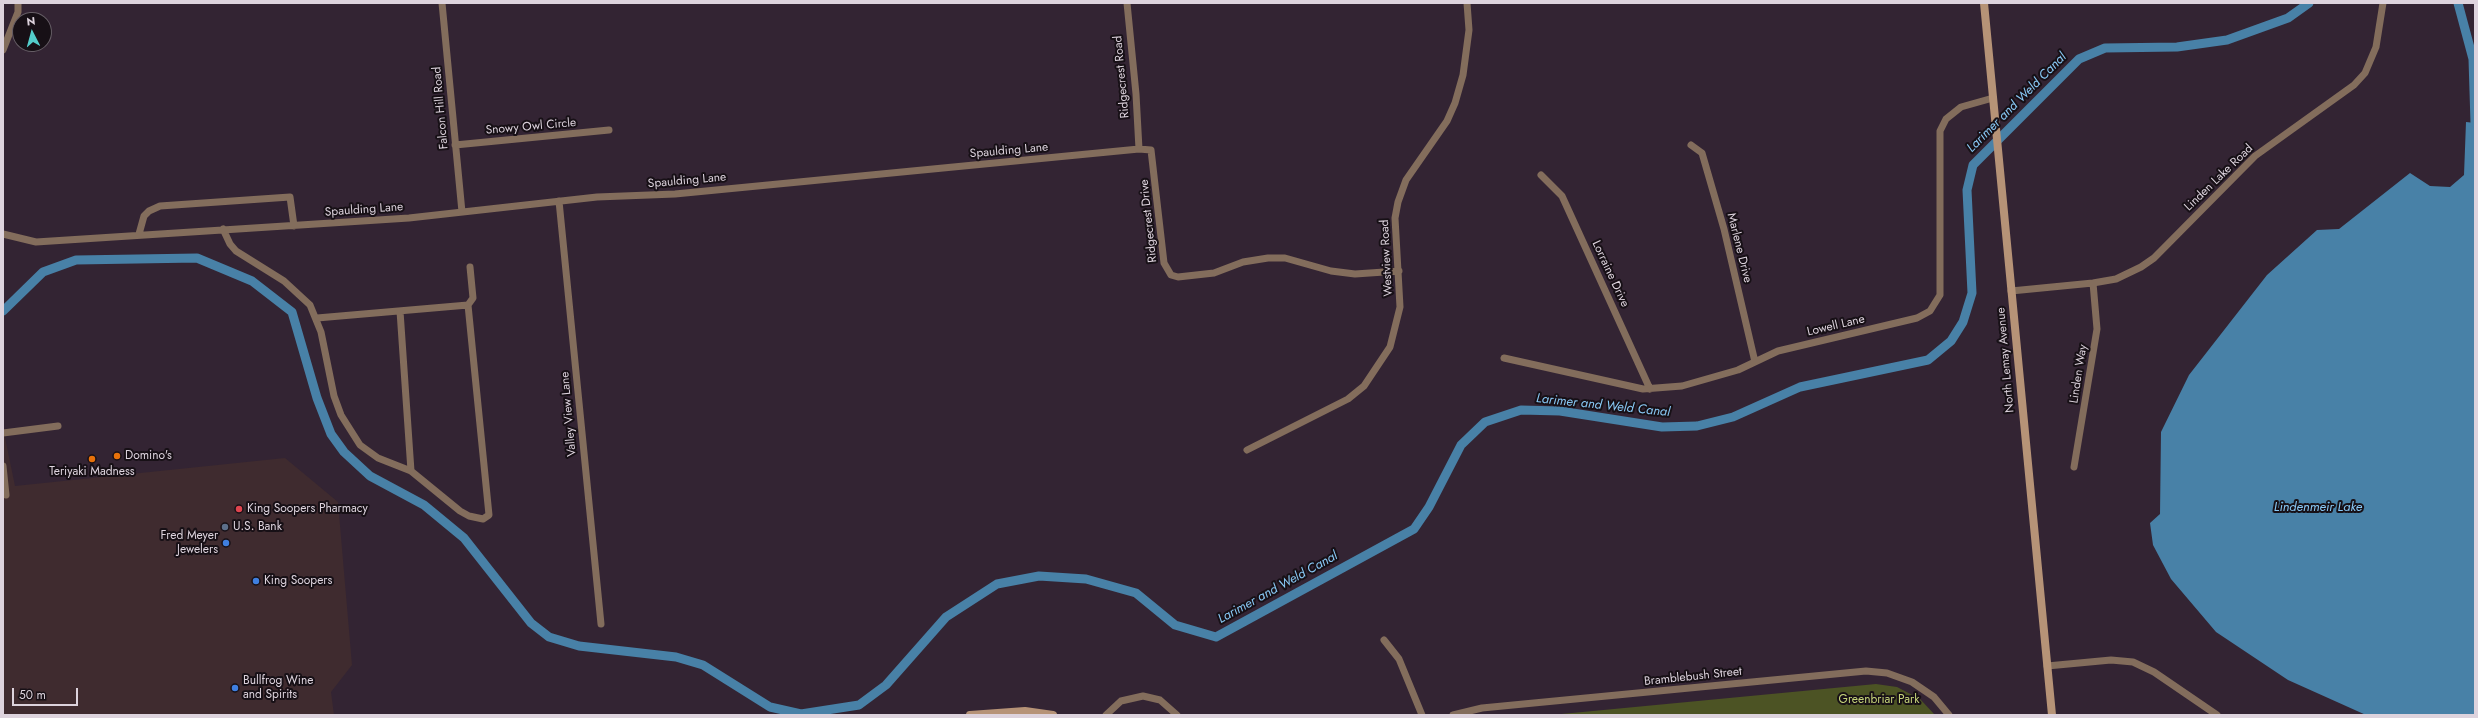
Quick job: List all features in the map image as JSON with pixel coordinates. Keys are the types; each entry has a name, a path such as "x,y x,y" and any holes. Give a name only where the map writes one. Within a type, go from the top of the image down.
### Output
{"main road":[{"name":"North Lemay Avenue","path":"1984,3 2052,715"},
{"path":"970,715 1025,711 1053,715"}],"street":[{"path":"3,50 18,12 18,3"},
{"name":"Falcon Hill Road","path":"442,3 462,212"},
{"name":"Ridgecrest Road","path":"1127,3 1136,94 1139,149"},
{"name":"Westview Road","path":"1247,450 1331,410 1364,386 1382,362 1397,328 1400,307 1395,218 1398,202 1406,180 1447,121 1455,103 1463,75 1469,30 1467,3"},
{"name":"Linden Lake Road","path":"2011,291 2093,283 2116,279 2131,273 2154,258 2255,156 2354,85 2372,61 2383,3"},
{"name":"Lowell Lane","path":"1504,358 1650,389 1682,386 1738,370 1778,351 1917,318 1930,311 1940,295 1940,131 1946,119 1961,107 1993,98"},
{"name":"Snowy Owl Circle","path":"455,145 610,130"},
{"name":"Marlene Drive","path":"1691,145 1702,152 1724,230 1755,362"},
{"name":"Spaulding Lane","path":"3,234 36,242 139,234 409,218 559,201 675,194 1139,149 1152,150 1154,162"},
{"name":"Ridgecrest Drive","path":"1154,162 1164,264 1171,275 1178,277 1214,273 1243,262 1268,258 1286,258 1332,271 1347,273 1399,271"},
{"name":"Lorraine Drive","path":"1541,175 1562,196 1650,389"},
{"path":"139,234 144,216 149,211 160,206 290,197 294,226"},
{"name":"Valley View Lane","path":"559,201 601,624"},
{"path":"223,229 230,244 236,251 284,281 310,305 317,318 334,396 350,431 368,453 411,471 460,511 476,519 487,518 489,515 468,305 473,298 470,267"},
{"name":"Linden Way","path":"2074,467 2098,329 2093,283"},
{"path":"317,318 468,305"},
{"path":"400,311 411,471"},
{"path":"3,433 58,426"},
{"path":"3,466 6,494"},
{"path":"1384,640 1398,659 1422,715"},
{"path":"2047,666 2111,660 2134,662 2154,672 2218,715"},
{"name":"Bramblebush Street","path":"1453,715 1482,708 1866,671 1887,673 1904,678 1930,694 1949,715"},
{"path":"1106,715 1121,701 1143,696 1160,700 1177,715"}],"shaded area":[{"path":"3,428 15,486 285,458 338,502 352,665 331,692 334,715 3,715"}],"green space":[{"name":"Greenbriar Park","path":"1876,684 1897,687 1920,699 1935,715 1551,715"}],"water":[{"name":"Lindenmeir Lake","path":"2466,122 2475,123 2475,715 2366,715 2288,680 2216,632 2171,579 2153,545 2150,523 2160,514 2161,432 2189,375 2267,275 2317,230 2339,229 2410,173 2430,186 2450,187 2464,175"}],"waterway":[{"name":"Larimer and Weld Canal","path":"3,311 43,272 76,260 197,258 252,281 292,312 317,398 331,434 344,452 370,476 424,505 464,538 531,623 549,637 579,646 676,657 703,665 770,707 801,714 859,705 886,685 946,617 997,584 1039,576 1086,579 1136,593 1175,625 1216,637 1414,529 1429,507 1461,445 1485,422 1521,410 1560,411 1662,427 1697,426 1733,417 1800,387 1928,360 1951,341 1963,322 1972,293 1967,190 1973,165 2079,59 2105,48 2177,47 2227,40 2288,18 2309,3"},
{"path":"2458,3 2473,59 2475,123"}],"place":[{"name":"Domino's","path":"117,456"},
{"name":"Teriyaki Madness","path":"92,459"},
{"name":"King Soopers Pharmacy","path":"239,509"},
{"name":"U.S. Bank","path":"225,527"},
{"name":"Fred Meyer Jewelers","path":"226,543"},
{"name":"King Soopers","path":"256,581"},
{"name":"Bullfrog Wine and Spirits","path":"235,688"}]}
